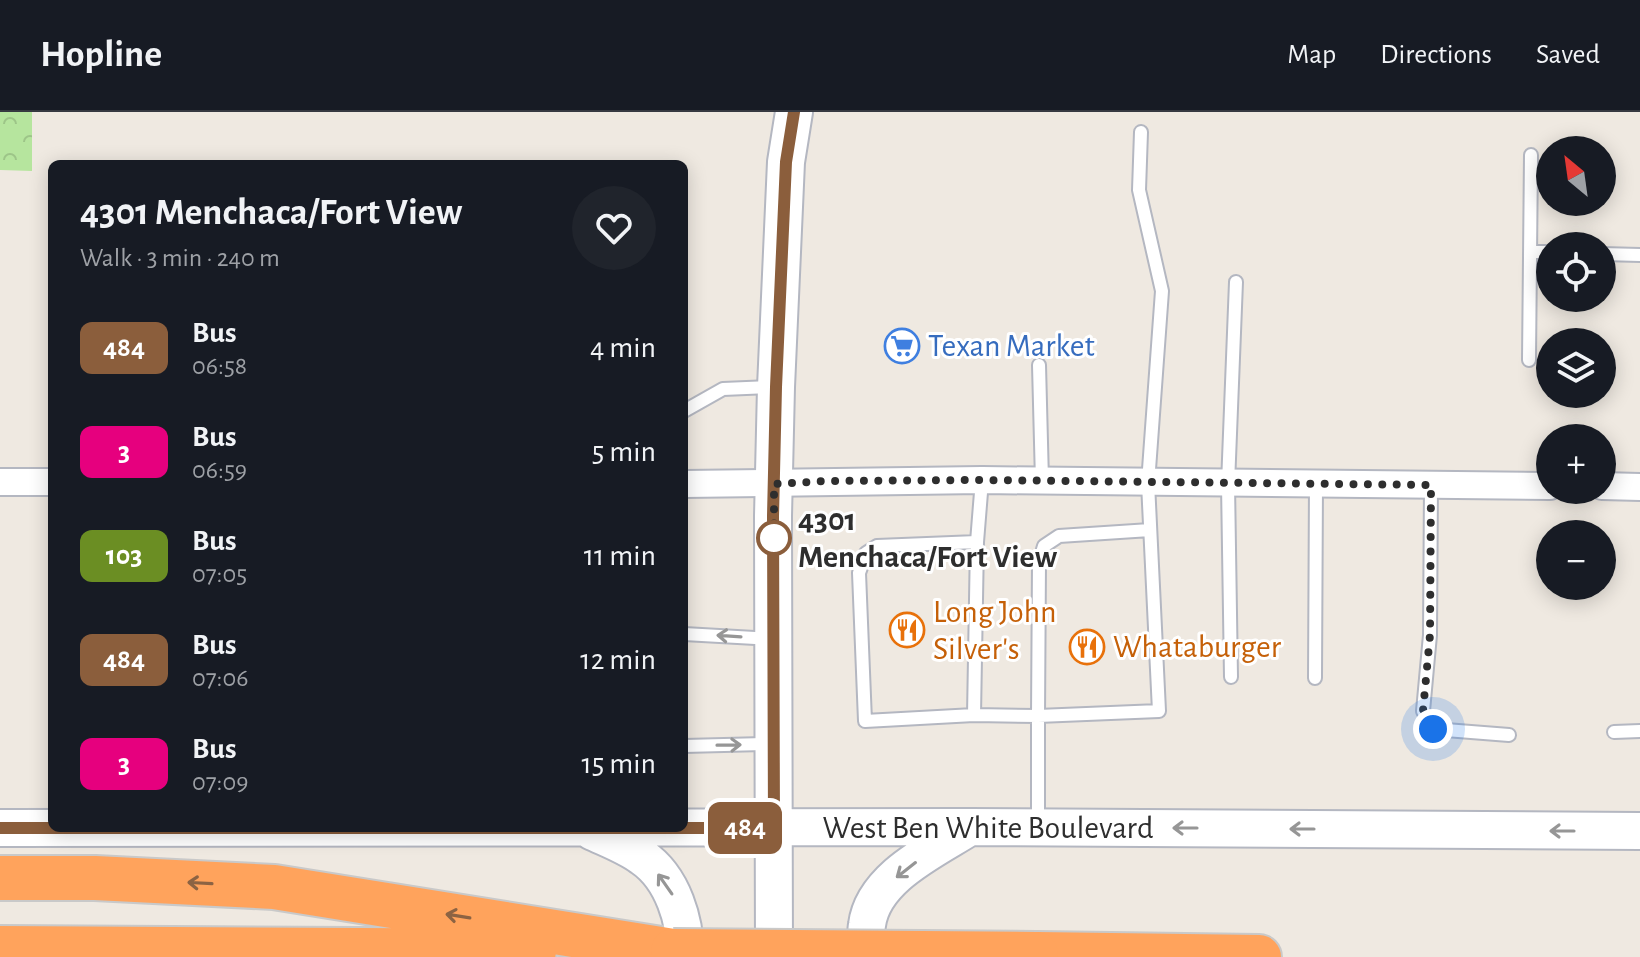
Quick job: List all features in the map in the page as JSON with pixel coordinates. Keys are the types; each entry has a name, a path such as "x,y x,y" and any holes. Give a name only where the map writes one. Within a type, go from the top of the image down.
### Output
{"highway":[{"path":"0,878 95,878 274,887 679,954"},
{"path":"0,948 1259,957"}],"main road":[{"path":"774,957 776,387 786,162 794,112"},
{"path":"867,957 867,924 877,896 905,870 970,827"},
{"name":"West Ben White Boulevard","path":"0,828 48,828"},
{"name":"West Ben White Boulevard","path":"688,828 1640,831"},
{"path":"593,832 643,858 671,891 686,937 679,954"}],"street":[{"path":"688,484 982,480 1536,486"},
{"path":"0,482 48,482"},
{"path":"1616,486 1640,487"}],"lane":[{"path":"977,542 877,546 866,553 859,573 865,721 1159,711 1148,483 1162,291 1139,190 1141,132"},
{"path":"1529,360 1531,155"},
{"path":"1530,252 1536,252"},
{"path":"1616,254 1640,255"},
{"path":"1231,677 1228,484 1236,282"},
{"path":"1039,365 1042,481"},
{"path":"688,409 723,389 776,387"},
{"path":"974,715 977,542 982,480"},
{"path":"1315,678 1316,484"},
{"path":"1431,485 1430,635 1423,711 1433,729 1509,735"},
{"path":"1038,827 1039,563 1044,546 1059,536 1150,530"},
{"path":"688,634 774,640"},
{"path":"1614,732 1640,731"},
{"path":"688,746 774,744"}],"green space":[{"path":"0,112 32,112 32,171 0,170"}],"bus line":[{"name":"484","path":"688,828 774,828 773,516 776,387 786,162 794,112"},
{"name":"484","path":"0,828 48,828"}],"place":[{"name":"Texan Market","path":"902,346"},
{"name":"4301 Menchaca/Fort View","path":"774,538"},
{"name":"Long John Silver's","path":"907,630"},
{"name":"Whataburger","path":"1087,647"}],"route":[{"path":"774,538 774,484 982,480 1431,485 1430,635 1423,711 1433,729"}]}
